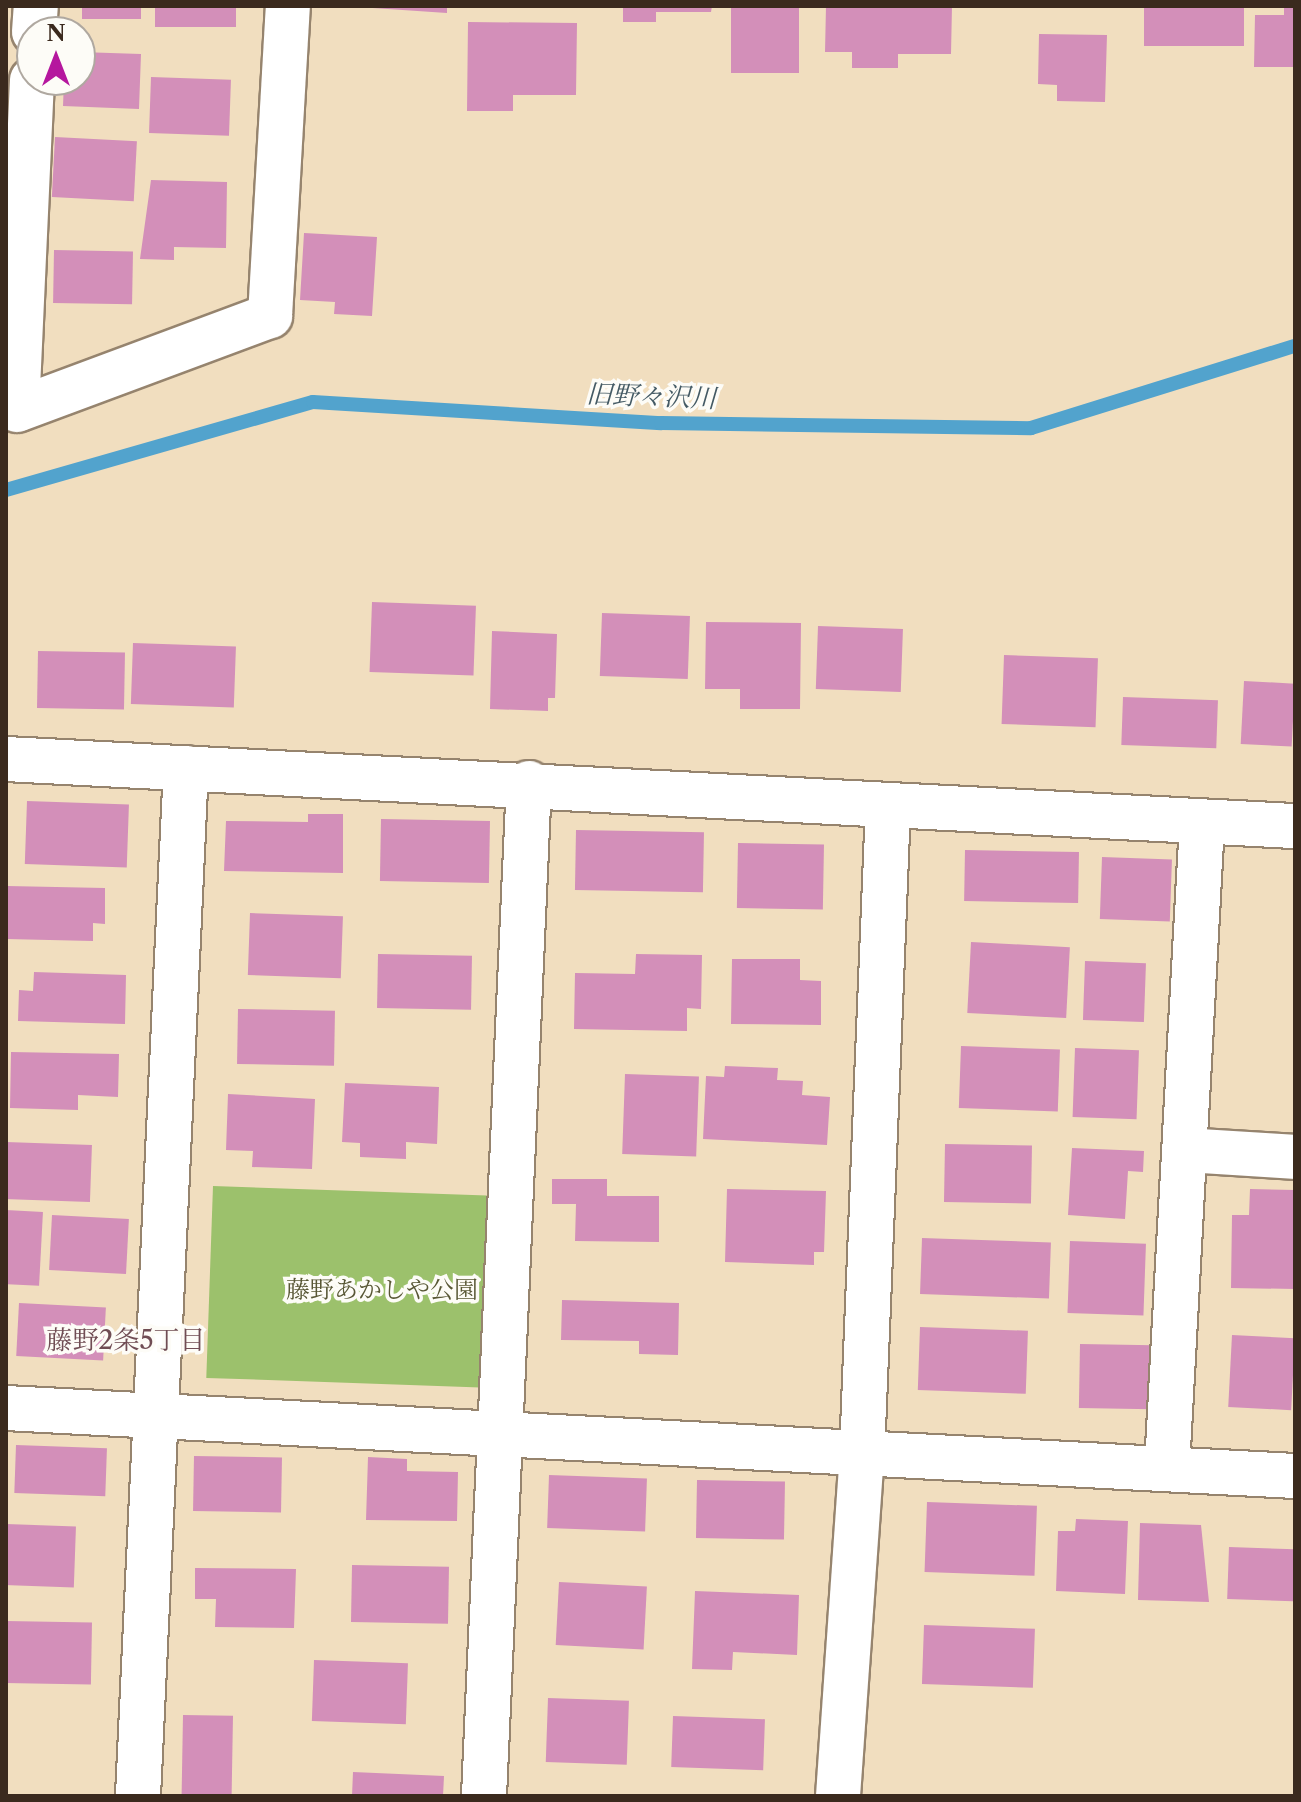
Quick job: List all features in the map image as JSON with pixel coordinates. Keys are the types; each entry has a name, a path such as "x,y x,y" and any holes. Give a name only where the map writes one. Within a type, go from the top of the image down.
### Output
{"street":[{"path":"31,96 17,410 270,316 288,6"},
{"path":"6,759 529,783 888,806 1295,826"},
{"path":"138,1796 186,768"},
{"path":"484,1796 529,783"},
{"path":"838,1796 862,1454 888,806"},
{"path":"1167,1467 1202,822"},
{"path":"1185,1150 1295,1157"},
{"path":"6,1408 1295,1476"}],"green space":[{"name":"藤野あかしや公園","path":"213,1186 487,1196 480,1387 206,1378"}],"building":[{"path":"82,6 141,6 141,19 82,16"},
{"path":"155,6 236,6 236,27 155,27"},
{"path":"343,6 447,6 447,13"},
{"path":"623,6 712,6 711,12 656,12 656,22 623,22"},
{"path":"731,6 799,6 799,73 731,73"},
{"path":"826,6 952,6 951,54 898,54 898,68 852,68 852,52 825,52"},
{"path":"1144,6 1244,6 1244,46 1144,46"},
{"path":"1284,6 1295,6 1295,67 1254,67 1255,15 1284,15"},
{"path":"468,22 577,23 576,95 513,95 513,111 467,111"},
{"path":"1039,34 1107,35 1105,102 1057,101 1057,85 1038,84"},
{"path":"96,53 141,54 139,109 63,106 63,96 96,96"},
{"path":"151,77 231,80 229,136 149,133"},
{"path":"55,137 137,141 134,201 52,197"},
{"path":"151,180 227,182 226,248 174,247 174,260 140,259"},
{"path":"304,233 377,237 372,316 334,314 335,302 300,300"},
{"path":"54,250 133,251 132,304 53,303"},
{"path":"372,602 476,606 473,676 370,672"},
{"path":"602,613 690,616 688,679 600,676"},
{"path":"706,622 801,623 800,709 740,709 740,689 705,689"},
{"path":"818,626 903,629 901,692 816,689"},
{"path":"492,631 557,634 555,698 548,698 548,711 490,709"},
{"path":"133,643 236,647 234,708 131,704"},
{"path":"38,651 125,653 124,710 37,708"},
{"path":"1004,655 1098,658 1096,727 1002,724"},
{"path":"1244,681 1295,684 1292,747 1241,744"},
{"path":"1123,697 1218,700 1216,748 1121,745"},
{"path":"27,801 129,805 127,868 25,864"},
{"path":"308,814 343,814 343,873 224,871 226,821 308,822"},
{"path":"381,819 490,821 489,883 380,881"},
{"path":"576,830 704,832 703,892 575,890"},
{"path":"738,843 824,845 823,909 737,908"},
{"path":"965,850 1079,852 1078,903 964,901"},
{"path":"1102,857 1172,859 1170,921 1100,919"},
{"path":"7,886 105,888 105,924 93,923 93,941 6,939"},
{"path":"250,913 343,916 341,978 248,975"},
{"path":"971,942 1070,947 1066,1018 967,1013"},
{"path":"378,954 472,956 471,1010 377,1008"},
{"path":"636,954 702,955 701,1009 687,1008 687,1031 574,1029 575,973 635,974"},
{"path":"732,959 800,959 800,980 821,981 821,1025 731,1024"},
{"path":"1085,961 1146,963 1144,1022 1083,1020"},
{"path":"34,972 126,975 125,1024 18,1021 19,990 33,991"},
{"path":"238,1009 335,1011 334,1066 237,1064"},
{"path":"961,1046 1060,1049 1058,1111 959,1108"},
{"path":"1075,1048 1139,1050 1137,1119 1073,1117"},
{"path":"11,1052 119,1054 118,1097 78,1095 78,1110 10,1108"},
{"path":"725,1066 778,1068 777,1080 803,1081 802,1095 830,1097 827,1145 703,1139 706,1076 724,1077"},
{"path":"625,1074 699,1077 696,1157 622,1154"},
{"path":"345,1083 439,1087 437,1144 406,1142 406,1159 360,1157 360,1143 342,1142"},
{"path":"228,1094 315,1099 312,1169 252,1167 253,1151 226,1150"},
{"path":"6,1142 92,1145 90,1202 6,1199"},
{"path":"945,1144 1032,1146 1031,1204 944,1202"},
{"path":"1072,1148 1144,1151 1143,1172 1128,1171 1125,1219 1068,1215"},
{"path":"552,1179 607,1179 607,1196 659,1196 659,1242 575,1241 576,1204 552,1204"},
{"path":"727,1189 826,1191 824,1252 814,1252 814,1265 725,1262"},
{"path":"1250,1189 1295,1190 1295,1289 1231,1288 1232,1215 1249,1215"},
{"path":"6,1210 43,1212 39,1286 6,1284"},
{"path":"52,1215 129,1219 126,1274 49,1270"},
{"path":"922,1238 1051,1243 1049,1298 920,1294"},
{"path":"1070,1241 1146,1244 1143,1316 1067,1313"},
{"path":"562,1300 679,1303 678,1355 639,1354 639,1341 561,1340"},
{"path":"19,1303 106,1308 103,1360 16,1356"},
{"path":"920,1327 1028,1331 1026,1394 918,1390"},
{"path":"1232,1335 1295,1338 1291,1410 1228,1407"},
{"path":"1080,1344 1153,1345 1152,1409 1079,1408"},
{"path":"16,1445 107,1448 105,1496 14,1493"},
{"path":"194,1456 282,1458 281,1513 193,1511"},
{"path":"368,1457 407,1459 407,1471 458,1472 457,1521 366,1520"},
{"path":"549,1475 647,1478 645,1531 547,1528"},
{"path":"697,1480 785,1482 784,1540 696,1538"},
{"path":"927,1502 1037,1506 1034,1576 925,1572"},
{"path":"1076,1519 1128,1521 1125,1594 1056,1591 1058,1531 1075,1531"},
{"path":"1140,1523 1201,1525 1209,1602 1138,1600"},
{"path":"6,1524 76,1526 74,1587 6,1585"},
{"path":"1229,1547 1295,1549 1293,1601 1227,1599"},
{"path":"352,1565 449,1567 448,1624 351,1622"},
{"path":"195,1568 296,1569 294,1628 215,1627 216,1599 195,1599"},
{"path":"559,1582 647,1587 644,1650 556,1645"},
{"path":"695,1591 799,1595 797,1655 733,1652 732,1670 692,1669"},
{"path":"6,1621 92,1623 91,1684 6,1683"},
{"path":"924,1625 1035,1629 1033,1688 922,1684"},
{"path":"314,1660 408,1663 406,1724 312,1721"},
{"path":"548,1698 629,1701 627,1765 546,1762"},
{"path":"183,1715 233,1716 232,1796 182,1796"},
{"path":"673,1716 765,1719 763,1770 671,1767"},
{"path":"353,1772 444,1776 443,1796 352,1796"}],"waterway":[{"name":"旧野々沢川","path":"6,490 313,402 661,423 1031,428 1295,346"}],"district":[{"name":"藤野2条5丁目","path":"126,1341"}]}
